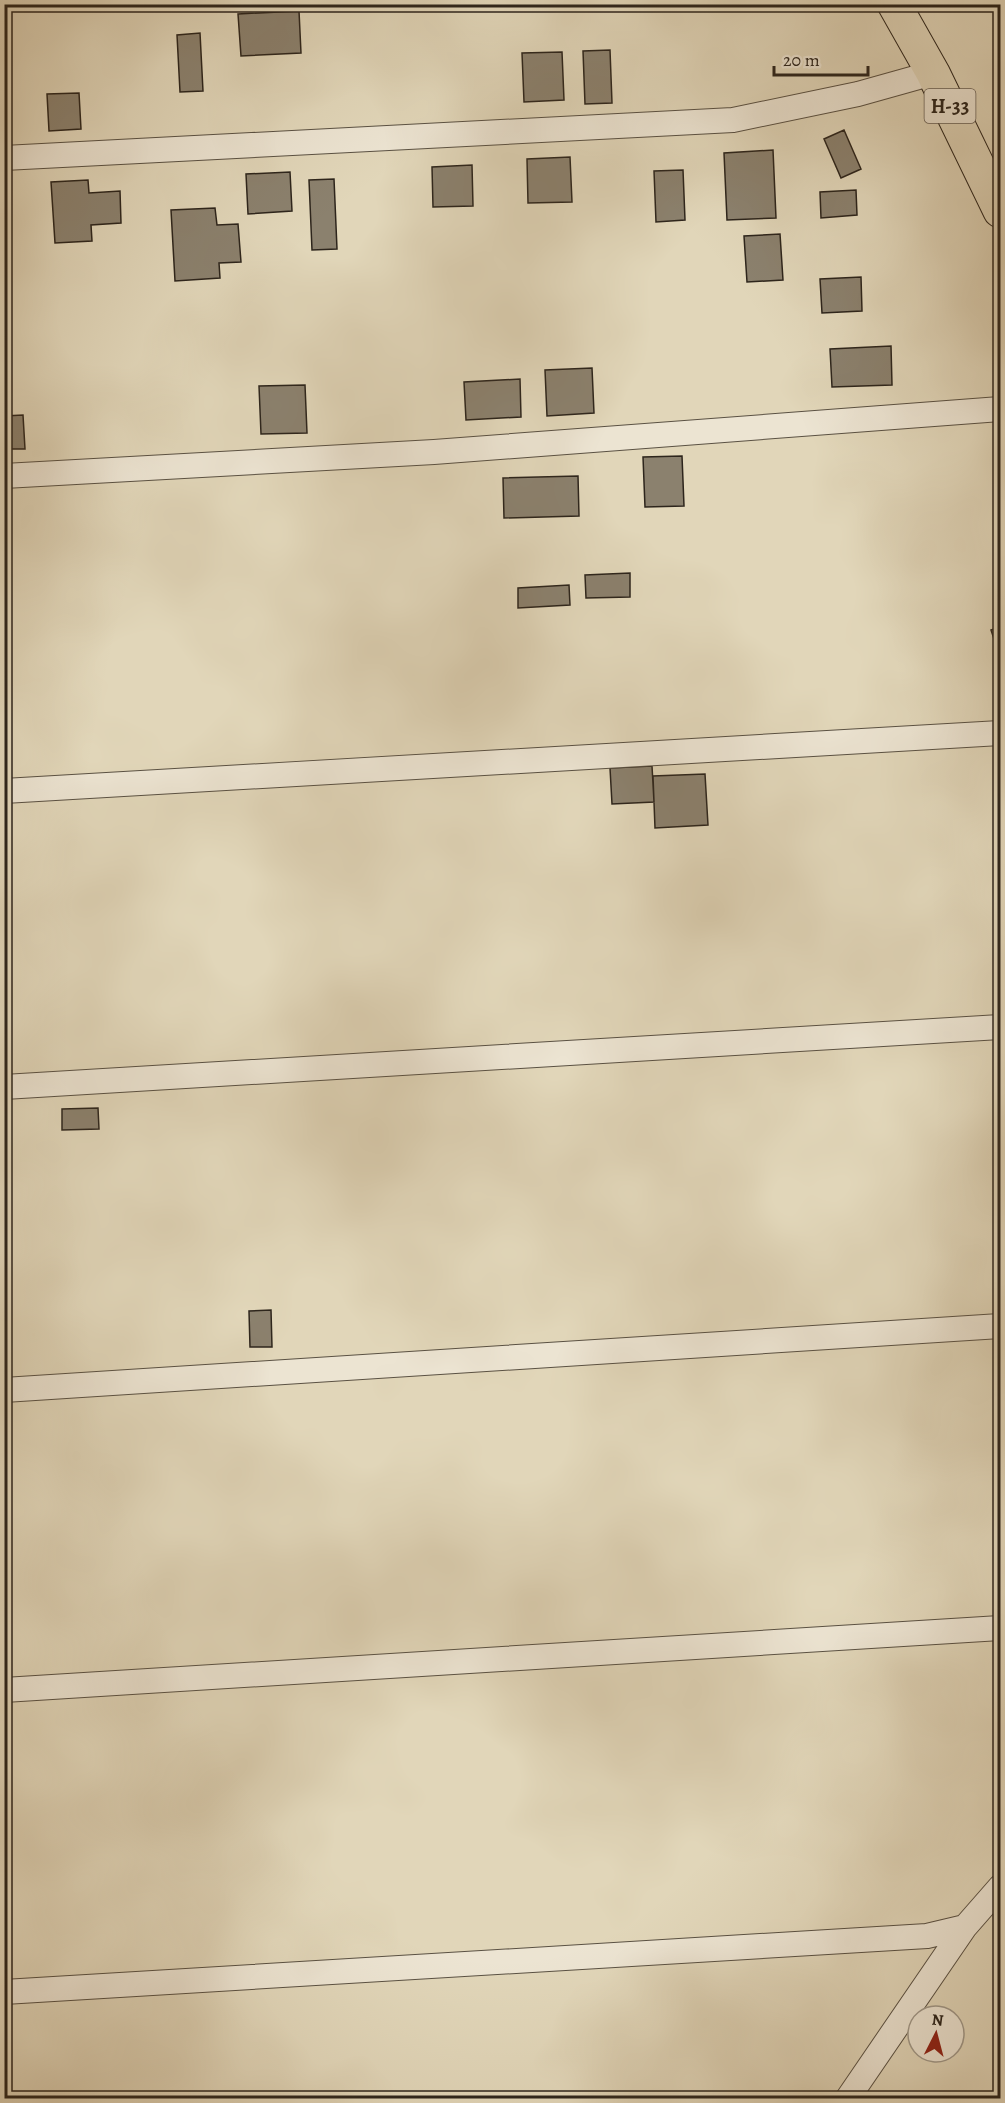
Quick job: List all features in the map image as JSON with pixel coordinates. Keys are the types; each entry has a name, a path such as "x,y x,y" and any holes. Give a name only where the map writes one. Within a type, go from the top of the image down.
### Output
{"main road":[{"name":"Н-33","path":"894,4 933,73 1000,211"}],"street":[{"path":"4,158 733,120 858,94 933,73"},
{"path":"4,476 434,452 1000,409"},
{"path":"4,791 1000,733"},
{"path":"4,1087 1000,1027"},
{"path":"4,1390 1000,1326"},
{"path":"4,1690 1000,1628"},
{"path":"848,2098 964,1927 1000,1887"},
{"path":"4,1992 927,1936 964,1927"}],"building":[{"path":"299,11 301,53 241,56 238,14"},
{"path":"200,33 203,91 180,92 177,35"},
{"path":"610,50 612,103 585,104 583,51"},
{"path":"562,52 564,100 524,102 522,53"},
{"path":"79,93 81,129 49,131 47,94"},
{"path":"844,130 861,169 841,178 824,139"},
{"path":"773,150 776,218 727,220 724,153"},
{"path":"570,157 572,202 528,203 527,159"},
{"path":"472,165 473,206 433,207 432,167"},
{"path":"683,170 685,220 656,222 654,171"},
{"path":"290,172 292,211 248,214 246,174"},
{"path":"334,179 337,249 312,250 309,180"},
{"path":"88,180 89,193 120,191 121,223 91,225 92,241 55,243 51,182"},
{"path":"856,190 857,215 821,218 820,192"},
{"path":"215,208 217,225 238,224 241,262 219,263 220,278 175,281 171,210"},
{"path":"780,234 783,280 747,282 744,236"},
{"path":"861,277 862,311 822,313 820,279"},
{"path":"891,346 892,385 832,387 830,349"},
{"path":"592,368 594,413 547,416 545,370"},
{"path":"520,379 521,417 466,420 464,382"},
{"path":"305,385 307,433 261,434 259,386"},
{"path":"23,415 25,449 4,449 4,416"},
{"path":"682,456 684,506 645,507 643,457"},
{"path":"578,476 579,516 504,518 503,478"},
{"path":"630,573 630,597 586,598 585,575"},
{"path":"569,585 570,605 518,608 518,588"},
{"path":"1000,627 1000,657 991,630"},
{"path":"652,766 654,802 612,804 610,768"},
{"path":"705,774 708,825 655,828 653,776"},
{"path":"98,1108 99,1129 62,1130 62,1109"},
{"path":"271,1310 272,1347 250,1347 249,1311"}]}
